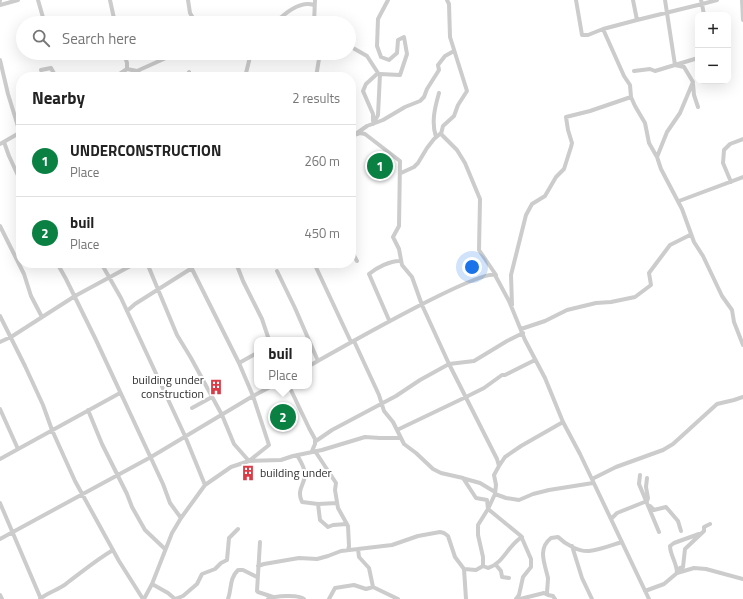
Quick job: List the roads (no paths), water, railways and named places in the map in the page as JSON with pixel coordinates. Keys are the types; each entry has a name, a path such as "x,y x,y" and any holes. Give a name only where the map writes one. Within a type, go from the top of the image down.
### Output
{"street":[{"path":"0,5 18,0"},
{"path":"38,0 43,16"},
{"path":"110,0 113,16"},
{"path":"188,0 192,16"},
{"path":"373,124 378,115 380,74 400,75 407,54 404,37 398,40 397,53 389,60 381,57 377,46 378,19 388,0"},
{"path":"401,173 414,167 418,163 424,151 441,132 443,126 454,116 458,105 467,92 450,37 449,4 447,0"},
{"path":"576,0 582,35 588,35 602,29 702,2 717,0"},
{"path":"633,0 637,20"},
{"path":"665,0 675,65"},
{"path":"742,0 743,20"},
{"path":"283,16 298,6 314,2 314,16"},
{"path":"702,2 704,12"},
{"path":"602,29 630,86 631,97 645,122 649,143 657,157 662,172 684,213 690,235 703,256 722,296 732,310 734,322 743,345"},
{"path":"356,50 367,56 378,73 366,84 363,91 373,114 373,124"},
{"path":"356,133 405,107 422,100 439,70 438,65 445,56 454,51"},
{"path":"634,71 650,69 655,71 695,59"},
{"path":"0,60 8,94 16,118"},
{"path":"122,72 126,69 126,60"},
{"path":"126,69 137,71 161,60"},
{"path":"246,72 249,60"},
{"path":"317,72 319,60"},
{"path":"675,65 684,67 693,82 694,95 698,107"},
{"path":"41,70 52,68 54,72"},
{"path":"657,157 667,132 680,113 693,82"},
{"path":"436,137 433,118 439,93"},
{"path":"512,307 511,275 526,215 532,204 545,196 556,177 564,169 571,147 572,143 566,117 590,111 631,97"},
{"path":"441,132 445,140 456,150 465,163 480,199 478,250 497,277 512,307 535,360 545,378 563,422 649,599"},
{"path":"356,135 365,134 400,161 399,226 392,236 399,249 404,268 412,277 422,305 449,364 498,461 499,466"},
{"path":"16,136 2,143 16,171"},
{"path":"731,182 723,163 724,150 730,144 743,139"},
{"path":"678,201 743,178"},
{"path":"0,226 16,258"},
{"path":"316,441 449,364 474,361 522,331 567,310 596,303 611,302 638,296 650,287 651,283 649,273 668,248 674,242 690,235"},
{"path":"389,320 369,274 395,261 401,261"},
{"path":"21,268 31,296 42,316"},
{"path":"60,268 151,457 170,503 181,518"},
{"path":"104,268 127,311 185,436 205,485"},
{"path":"0,342 11,337 74,296 126,268"},
{"path":"149,268 177,335 222,415 234,444 249,461"},
{"path":"127,311 134,304 192,268 239,363 253,396 269,445 249,461"},
{"path":"238,268 262,319 267,337"},
{"path":"316,268 379,394 384,411 393,422 400,438 406,446 416,453 433,470 480,483 506,498 519,500 533,494 592,481 616,467 663,450 673,444 717,404 743,397"},
{"path":"276,271 308,337"},
{"path":"312,364 389,320 458,287 489,274 497,277"},
{"path":"0,316 43,404 52,430 82,494 113,550 143,599 152,584 172,533 181,518 205,485 231,467 249,461 281,460 365,437 400,438"},
{"path":"312,347 318,361"},
{"path":"239,363 254,355"},
{"path":"397,430 484,388 502,375 505,375 535,360"},
{"path":"0,539 151,457 266,389"},
{"path":"290,389 316,441 314,451 335,481 339,511 347,524 350,546 348,550"},
{"path":"0,459 120,393"},
{"path":"192,408 212,397"},
{"path":"0,409 18,449"},
{"path":"88,410 102,444 132,507 145,530 165,549"},
{"path":"483,566 483,556 478,535 478,525 488,509 495,493 496,485 494,475 499,466 505,457 521,446 563,422"},
{"path":"297,455 305,472 304,480 300,489 301,500 304,503 318,504 337,502"},
{"path":"640,475 639,484 652,510 666,508 678,521 681,531"},
{"path":"462,478 476,498 487,500 488,509 522,536 531,559 531,565 523,577 516,599"},
{"path":"647,478 647,501 659,532"},
{"path":"611,519 617,513 647,501"},
{"path":"0,503 41,599 67,584 94,562 113,550"},
{"path":"318,504 319,517 323,524 328,527 335,524 347,524"},
{"path":"680,572 685,548 704,531 704,527 710,524"},
{"path":"152,584 168,593 175,599 184,595 197,584 202,574 215,569 227,560 229,538 238,529"},
{"path":"258,566 298,558 317,559 348,550 392,545 418,536 436,532 444,533 448,536 457,559 464,569 466,599"},
{"path":"680,572 670,550 670,546 699,533"},
{"path":"464,569 476,570 483,566 488,568 496,565 509,548 522,536"},
{"path":"547,594 548,578 543,555 543,547 551,538 557,537 572,546 588,551 622,542"},
{"path":"260,542 257,591 273,597 301,597 304,599"},
{"path":"572,546 582,578 592,599"},
{"path":"358,549 359,557 369,568 373,587"},
{"path":"496,565 501,571 502,577 509,578"},
{"path":"645,591 664,584 680,572 701,568 743,579"},
{"path":"228,599 232,579 238,570 243,570 257,577"},
{"path":"329,599 333,589 339,586 354,585 366,589 373,587 392,598 398,599"},
{"path":"520,599 543,593 553,596 555,599"},
{"path":"0,595 2,599"},
{"path":"268,599 273,597"}],"place":[{"name":"UNDERCONSTRUCTION","path":"380,166"},
{"name":"building under construction","path":"216,387"},
{"name":"buil","path":"283,417"},
{"name":"building under","path":"248,473"}]}
